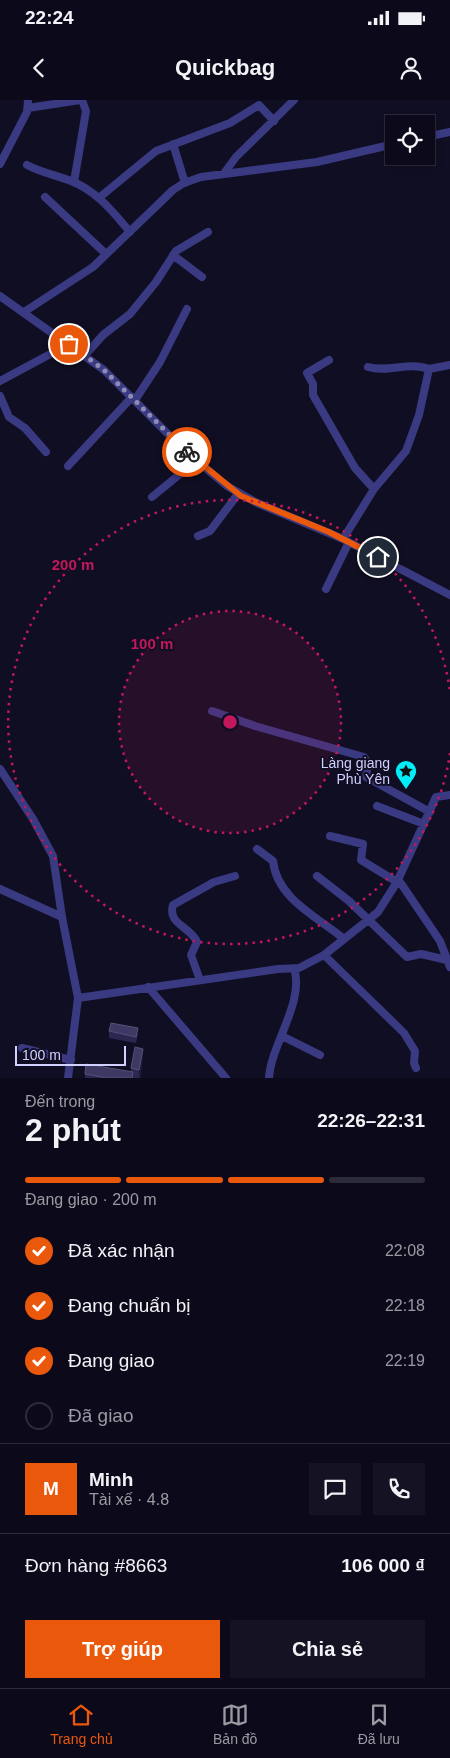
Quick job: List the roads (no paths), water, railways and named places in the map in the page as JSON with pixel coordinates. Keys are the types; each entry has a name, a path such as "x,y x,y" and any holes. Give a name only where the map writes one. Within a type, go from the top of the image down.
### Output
{"street":[{"path":"0,164 28,104 81,100 86,111 74,182"},
{"path":"226,172 236,157 294,100"},
{"path":"100,197 156,151 230,123 259,105 274,121"},
{"path":"435,135 450,132"},
{"path":"173,144 185,183"},
{"path":"24,312 72,283 130,232 172,190 185,183 226,172 240,173 318,162 385,146"},
{"path":"28,165 44,173 74,182 100,197 130,232"},
{"path":"45,197 106,254"},
{"path":"85,355 103,336 130,314 156,282 181,246 208,232"},
{"path":"173,255 202,277"},
{"path":"0,296 85,355 201,464 238,494 346,540 450,595"},
{"path":"68,466 134,399 160,362 187,309"},
{"path":"0,381 69,344"},
{"path":"330,360 307,373 312,384 313,395 356,468 374,489"},
{"path":"368,367 382,370 413,364 428,369 450,365"},
{"path":"326,590 346,540 374,489 399,461 413,437 428,369"},
{"path":"0,396 9,417 25,428 46,452"},
{"path":"152,497 180,474 201,464"},
{"path":"198,536 210,531 238,494"},
{"path":"212,711 255,726 364,757 368,763 366,777 430,812"},
{"path":"0,769 53,856 62,917 78,998 68,1078"},
{"path":"78,998 299,968 324,954 378,912 397,880 436,797 450,795"},
{"path":"377,806 424,824"},
{"path":"330,836 363,844 361,860 397,880 440,941 448,964"},
{"path":"257,849 273,861 272,870 296,903 344,939"},
{"path":"200,980 191,955 197,942 192,934 173,918 171,912 173,905 214,882 235,876"},
{"path":"318,876 349,901 407,956 421,954 448,964"},
{"path":"0,889 62,917"},
{"path":"324,954 404,1033 415,1051 414,1063 416,1068"},
{"path":"268,1078 294,994 297,977 294,968"},
{"path":"148,987 226,1078"},
{"path":"282,1036 320,1055"},
{"path":"22,1048 71,1060"}],"place":[{"name":"Làng giang Phù Yên","path":"406,790"}]}
